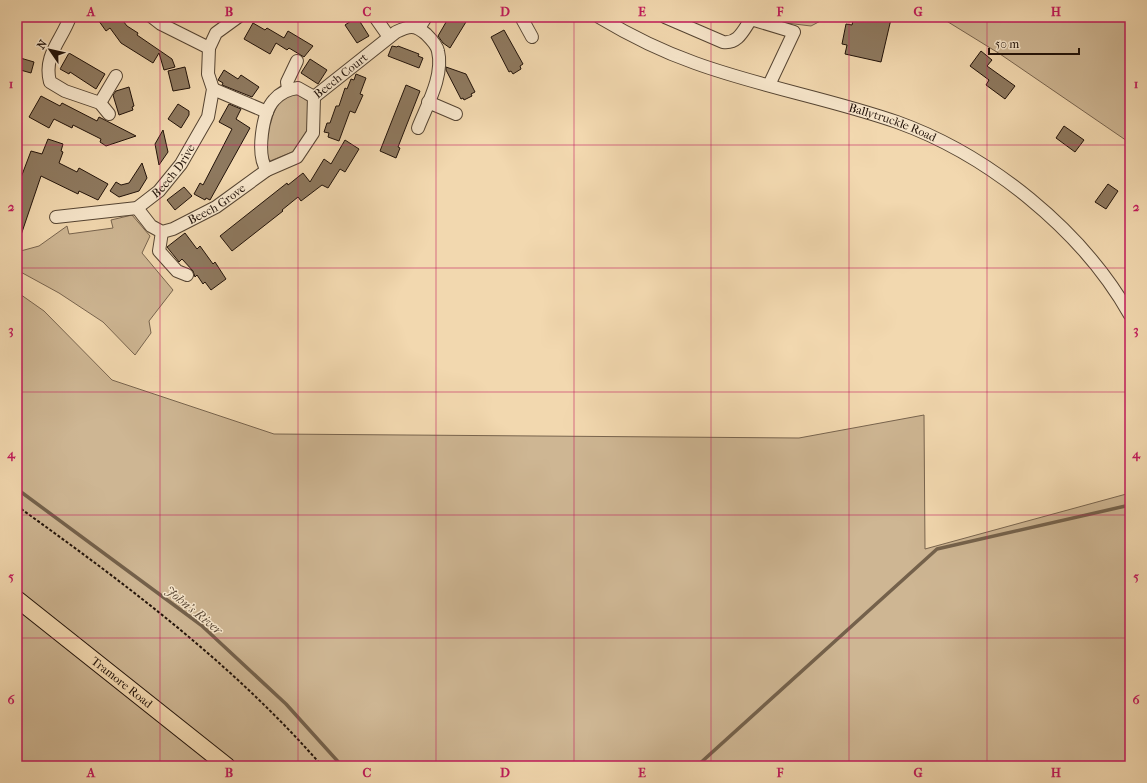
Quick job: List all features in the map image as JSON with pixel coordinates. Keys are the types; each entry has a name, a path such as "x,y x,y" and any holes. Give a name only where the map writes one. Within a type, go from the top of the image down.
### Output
{"main road":[{"name":"Tramore Road","path":"17,599 227,766"}],"street":[{"path":"70,17 54,45 47,72 50,82 65,91 100,103 109,114"},
{"path":"152,17 161,24 209,48"},
{"name":"Beech Drive","path":"137,208 159,191 181,164 208,117 213,89 208,74 209,48 216,33 238,17"},
{"path":"375,17 390,36"},
{"path":"418,128 439,70 438,50 431,39 418,28 426,17"},
{"path":"522,17 532,37"},
{"name":"Ballytruckle Road","path":"599,17 642,41 677,57 716,70 899,123 942,142 984,166 1030,200 1067,234 1109,284 1130,316"},
{"path":"665,17 723,42 731,43 738,39 752,18 794,32 769,85"},
{"name":"Beech Court","path":"288,89 298,88 314,97 390,36 408,27 418,28"},
{"path":"267,170 263,164 261,155 267,112 274,100 288,89 287,82 297,61"},
{"path":"100,103 116,76"},
{"path":"213,89 267,112"},
{"name":"Beech Grove","path":"162,232 173,229 216,207 267,170 297,157 313,133 314,97"},
{"path":"428,102 456,114"},
{"path":"56,217 137,208 151,226 162,232 159,251 177,271 187,275"}],"path":[{"path":"17,506 145,600 194,640 279,718 322,766"}],"shaded area":[{"path":"772,17 828,17 811,26 786,23"},
{"path":"940,17 1130,17 1130,143 1000,54"},
{"path":"290,93 299,95 310,103 307,133 295,151 270,161 266,156 269,123 279,101"},
{"path":"132,215 150,236 142,253 173,290 149,321 151,333 135,355 103,322 59,293 17,270 17,252 39,246 67,226 69,234 113,228 111,220"},
{"path":"17,292 44,311 112,380 274,434 799,438 924,415 925,549 1130,493 1130,766 17,766"}],"building":[{"path":"96,17 120,17 127,26 138,33 137,35 172,59 175,67 164,70 159,53 153,63 121,43 110,28 106,31"},
{"path":"357,17 369,36 357,43 345,25"},
{"path":"449,17 469,17 450,48 443,43 438,36"},
{"path":"854,17 881,17 891,19 881,62 845,54 847,45 842,44 846,24 852,25"},
{"path":"253,23 265,30 267,28 284,38 288,31 313,46 304,57 289,48 287,50 276,43 270,54 244,39"},
{"path":"504,30 523,64 520,66 521,69 513,74 511,71 509,72 491,37"},
{"path":"392,46 398,46 419,54 418,56 423,58 419,68 388,56"},
{"path":"981,51 992,60 987,66 1015,86 1005,99 986,85 989,80 970,66"},
{"path":"69,53 105,74 96,89 70,72 69,74 60,69"},
{"path":"17,57 34,62 31,73 17,69"},
{"path":"310,59 327,70 318,84 301,73"},
{"path":"185,67 190,88 173,91 168,71"},
{"path":"446,67 466,74 475,92 471,94 472,96 464,100 463,98 461,99 446,70"},
{"path":"224,70 238,79 241,75 259,87 252,97 222,85 223,83 218,80"},
{"path":"356,74 366,78 360,94 363,95 355,113 350,111 339,141 328,137 329,133 324,132 327,123 330,123 336,106 339,106 345,88 347,89 351,79 354,80"},
{"path":"406,85 420,91 398,147 400,148 396,158 380,151"},
{"path":"129,87 134,106 132,107 133,110 119,115 113,95 116,91"},
{"path":"41,96 60,106 62,103 97,121 99,117 136,136 106,146 100,142 101,139 73,125 72,128 54,119 49,128 29,117"},
{"path":"178,104 189,111 189,115 181,128 168,119"},
{"path":"229,104 241,109 236,119 250,128 210,200 206,198 205,200 194,194 200,183 203,185 232,129 219,122"},
{"path":"1064,126 1084,140 1075,152 1056,138"},
{"path":"163,130 168,152 159,165 155,144"},
{"path":"48,139 63,144 61,151 63,152 59,163 77,172 79,168 108,184 98,200 79,191 78,194 41,176 19,241 17,241 17,188 31,151 42,154"},
{"path":"345,140 359,149 345,172 340,169 328,188 322,185 301,201 298,197 282,210 283,211 232,251 220,236 287,183 288,185 303,173 310,182 324,159 331,164"},
{"path":"142,163 147,178 139,191 119,197 110,191 116,182 121,185 129,183"},
{"path":"1108,184 1118,191 1106,209 1095,202"},
{"path":"184,187 192,196 175,210 167,200"},
{"path":"185,233 197,249 200,246 213,264 215,262 226,279 211,290 205,282 203,284 197,275 195,277 193,271 182,259 179,262 167,247"}],"waterway":[{"name":"John's River","path":"17,489 201,625 286,704 342,766"},
{"path":"697,766 937,549 1130,505"}]}
